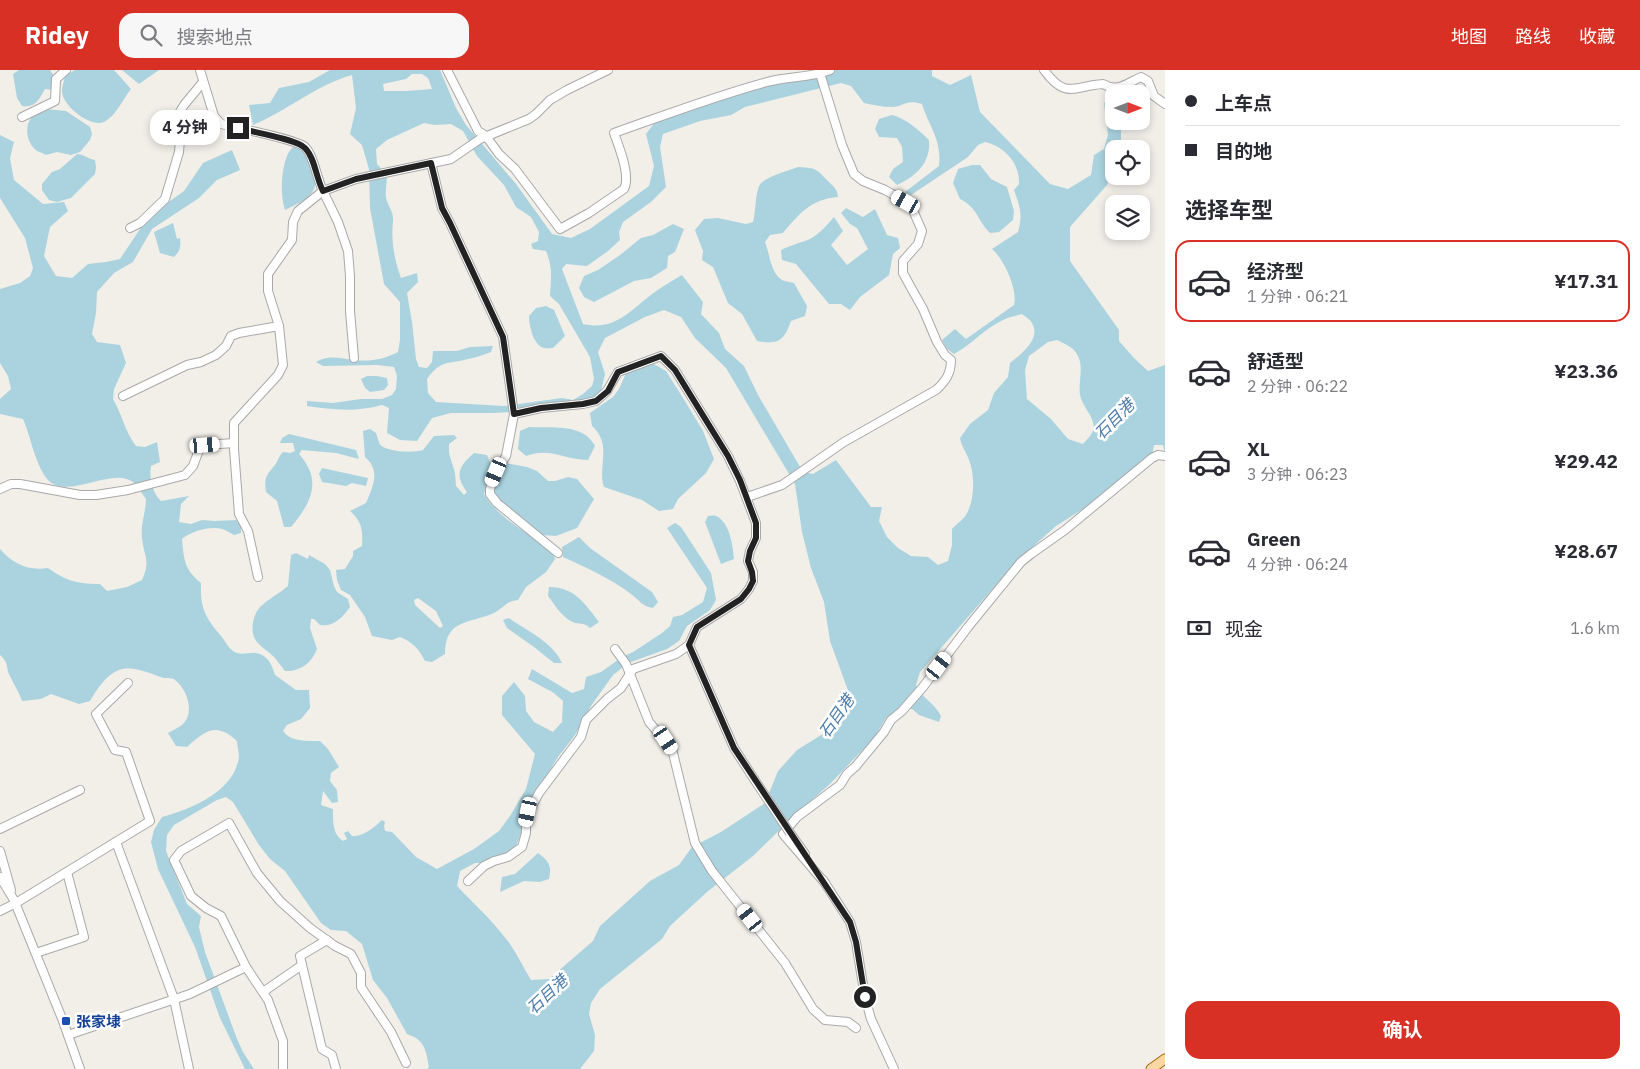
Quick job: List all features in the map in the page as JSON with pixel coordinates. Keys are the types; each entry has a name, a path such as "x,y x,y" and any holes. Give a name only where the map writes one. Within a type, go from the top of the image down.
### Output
{"main road":[{"path":"1151,1069 1165,1059"}],"street":[{"path":"22,117 55,101 56,79 66,70"},
{"path":"200,70 214,116 221,124 294,142 305,147 311,158 318,182 338,222 348,251 354,358"},
{"path":"447,70 478,131 515,169 560,229 589,213 624,189 628,183 614,133 731,92 772,80 830,70"},
{"path":"258,577 248,531 239,514 234,423 278,375 283,365 279,326 268,291 268,274 292,240 293,222 298,211 323,191 356,179 451,159 483,137 529,119 550,100 608,70"},
{"path":"1044,70 1053,82 1067,90 1103,84 1117,89 1141,77 1148,81 1154,96 1165,104"},
{"path":"747,497 782,485 844,442 936,390 945,381 951,369 950,360 937,342 923,309 903,272 903,261 918,244 922,231 912,208 906,202 885,190 863,181 854,174 842,145 820,72"},
{"path":"130,228 140,223 165,199 179,152 178,115 184,104 203,82"},
{"path":"431,163 442,208 503,337 514,414 506,456 496,472 490,494 497,503 558,552"},
{"path":"123,396 187,365 201,362 216,355 226,346 231,336 238,333 279,326"},
{"path":"468,881 484,866 508,857 522,846 526,833 528,812 538,793 581,737 586,720 621,688 632,669 676,654 689,645 697,627 741,599 753,581 748,561 756,538 756,523 747,497 728,456 708,423 675,370 661,356 618,372 608,391 596,401 541,408 514,414"},
{"path":"0,489 11,484 20,484 80,495 96,495 128,490 185,475 193,466 199,450 205,445 234,443"},
{"path":"825,883 783,834 802,812 840,785 847,774 884,732 891,720 902,711 923,687 968,627 1022,562 1065,530 1152,458 1158,455 1165,456"},
{"path":"689,645 734,748 850,922 856,942 865,997 871,1019 894,1069"},
{"path":"616,649 626,664 649,722 672,749 697,846 712,871 785,963 813,1009 826,1020 848,1022 856,1028"},
{"path":"0,911 150,821 126,752 115,750 96,714 128,683"},
{"path":"0,829 80,790"},
{"path":"283,1069 283,1040 268,1000 246,967 221,916 206,908 191,896 174,860 180,851 229,823 257,873 280,901 310,928 351,954 361,974 361,987 391,1032 406,1062"},
{"path":"116,842 174,1000 190,1069"},
{"path":"0,851 15,902 80,1069"},
{"path":"36,953 84,937 66,872"},
{"path":"0,877 15,902"},
{"path":"327,940 300,956 322,1049 332,1055 336,1069"},
{"path":"263,992 302,966"},
{"path":"68,1035 190,994 246,967"}],"water":[{"path":"19,70 50,70 56,79 53,90 45,89 39,100 30,106 22,106 17,98 13,74"},
{"path":"75,70 114,70 131,89 116,112 104,122 98,123 85,119 72,109 63,97 62,89 65,76"},
{"path":"122,70 159,70 139,84"},
{"name":"石目港","path":"330,70 440,70 456,108 466,125 516,184 552,234 571,238 590,229 649,186 654,166 646,134 655,122 766,86 805,80 831,70 932,70 932,76 950,85 971,75 980,112 1050,184 1068,189 1091,175 1094,155 1104,149 1105,146 1105,185 1107,185 1070,227 1070,261 1119,330 1119,341 1134,358 1148,371 1165,365 1165,453 1163,445 1154,445 1152,456 1099,499 1056,526 1038,542 1009,570 920,672 916,685 921,694 938,711 941,716 939,722 919,715 912,709 899,708 886,718 874,738 831,783 753,856 707,892 670,926 662,939 600,989 591,1003 589,1014 595,1035 594,1051 580,1069 427,1069 429,1067 424,1046 418,1039 407,1034 387,998 373,980 362,944 346,931 331,930 321,923 285,871 270,859 259,845 233,802 226,797 217,800 174,825 167,835 166,851 187,904 201,916 199,927 205,952 237,1039 254,1069 245,1069 220,1018 195,947 158,869 151,842 154,830 162,817 198,804 210,797 229,780 239,757 237,741 230,735 217,730 200,736 187,747 176,746 168,733 182,725 186,720 189,709 186,696 180,684 173,679 136,669 125,669 114,672 106,679 90,701 79,704 51,694 41,699 22,701 6,663 0,655 0,549 10,559 21,565 41,569 48,568 72,581 100,584 107,591 127,587 142,580 145,573 146,559 142,523 146,499 134,483 125,479 115,478 67,487 57,485 48,480 36,459 23,419 0,414 0,399 11,389 8,376 0,363 0,289 20,283 30,276 33,268 25,238 0,198 0,135 14,142 10,158 14,180 43,204 64,202 68,211 50,227 44,256 56,276 72,278 88,264 120,259 148,217 184,191 203,163 232,150 240,170 217,180 199,198 152,229 133,262 114,273 97,292 92,334 97,342 120,345 126,363 114,389 113,399 136,446 145,447 157,442 160,462 151,466 150,475 153,489 161,501 189,496 181,504 179,522 191,524 202,520 236,520 241,525 241,533 234,535 224,529 212,528 186,536 182,539 186,564 191,573 201,583 201,599 207,617 230,648 237,653 256,653 264,656 271,664 275,675 296,690 309,690 310,708 301,719 287,725 283,731 286,735 295,739 320,741 328,749 339,767 331,773 330,781 337,790 338,802 332,803 323,791 321,805 333,809 334,827 339,838 343,841 347,839 344,833 348,831 352,836 364,833 382,820 385,822 385,831 392,832 416,857 437,869 474,849 499,831 526,789 535,754 502,715 502,696 514,682 525,696 526,711 534,722 553,732 562,722 563,701 554,693 528,679 532,669 572,693 584,689 586,677 601,672 622,657 633,652 670,626 673,617 682,615 703,602 707,588 667,528 675,523 681,527 711,573 716,600 710,610 687,626 679,641 667,649 628,663 613,675 591,706 575,735 558,757 531,801 523,818 521,834 513,853 493,863 475,863 460,871 457,886 501,933 513,949 531,980 549,979 593,941 600,926 650,881 679,865 692,847 721,832 765,803 778,771 797,750 839,724 850,696 830,641 824,602 811,568 802,532 795,484 726,368 695,338 681,317 664,310 645,317 605,338 598,352 605,374 600,395 577,404 545,410 451,413 432,418 417,441 400,440 387,433 389,408 382,405 345,410 307,406 307,401 333,403 361,399 382,399 392,395 396,389 397,376 394,367 377,365 323,366 316,362 326,358 367,361 398,352 400,340 400,302 384,284 370,208 369,169 362,145 350,134 356,108 352,75 326,85 253,125 249,105 270,103 279,88 309,82","holes":["412,74 422,74 428,78 432,89 384,91 383,84 406,79","841,83 851,86 864,103 892,107 912,102 922,104 939,148 939,166 905,192 911,195 968,157 978,145 985,142 998,147 1010,157 1019,176 1019,184 1014,190 1020,211 1018,232 992,249 1001,260 1009,275 1014,291 1014,305 966,339 955,329 942,340 947,349 954,354 996,324 1007,318 1022,314 1032,323 1034,336 1028,347 1010,363 1008,377 994,393 988,410 970,424 960,438 971,466 973,480 971,502 966,515 952,529 952,545 948,561 938,565 928,557 911,556 898,548 887,537 879,521 882,507 871,507 836,460 813,474 803,472 758,395 744,366 725,349 719,333 701,314 703,302 682,275 655,291 620,318 604,325 594,325 583,324 562,269 566,264 587,266 608,251 620,240 619,232 623,222 651,202 666,187 660,147 663,134 700,121 731,115 745,107","424,123 435,125 451,124 463,131 477,156 504,185 516,207 531,217 539,232 538,241 531,244 533,249 546,251 550,263 550,296 559,304 590,357 594,379 592,386 573,400 562,398 504,406 436,402 428,393 427,379 440,366 491,352 493,346 470,347 457,351 433,351 432,362 427,368 419,367 416,359 407,293 418,282 417,273 401,278 392,235 393,215 386,198 387,175 377,164 376,149 387,140","1057,340 1074,350 1080,361 1081,400 1094,427 1092,433 1083,444 1068,439 1051,419 1027,399 1025,370 1029,356 1048,342"]},
{"path":"46,109 66,111 90,127 92,134 90,140 80,152 71,155 57,152 46,155 37,151 32,146 27,132 29,122 31,117"},
{"path":"892,115 907,122 929,140 928,155 921,168 897,185 889,177 893,169 903,162 902,147 897,138 879,137 875,129 879,119"},
{"path":"1107,130 1121,130 1121,140 1107,140"},
{"path":"294,146 303,152 311,164 315,184 309,196 285,210 282,197 282,176 287,156"},
{"path":"77,154 95,160 95,174 71,198 57,202 49,200 42,190 42,184 52,172 60,169"},
{"path":"980,165 991,179 1007,187 1014,211 1013,220 999,232 990,233 974,210 960,199 953,183 958,169"},
{"path":"798,167 809,168 819,172 836,189 838,197 813,204 800,214 783,233 770,235 765,242 778,277 794,283 807,306 805,316 791,321 786,333 779,340 775,342 757,341 742,314 728,303 713,267 702,260 703,251 695,230 704,219 718,218 746,224 753,222 758,190 761,183 770,177"},
{"path":"846,208 863,217 875,209 887,235 898,238 900,248 893,254 889,275 860,297 850,310 841,304 829,304 796,264 782,260 781,250 813,237 834,217 843,231 831,245 847,265 868,249 857,228 850,224 841,213"},
{"path":"173,223 177,239 180,238 179,251 174,257 160,253 154,232"},
{"path":"673,224 684,229 675,252 668,256 667,268 651,278 634,281 594,302 584,297 579,288 584,276 598,270 641,238 653,235"},
{"path":"546,306 554,310 565,336 553,348 544,348 537,343 532,334 530,324 529,316 536,308"},
{"path":"654,364 666,371 703,431 714,459 706,473 678,499 673,509 659,511 642,500 604,487 602,480 602,440 592,426 590,413 613,397 627,371 637,365"},
{"path":"367,376 387,378 388,385 384,390 370,392 365,388 361,379"},
{"path":"529,427 557,427 575,430 583,433 595,446 588,460 550,453 526,456 518,449 520,431"},
{"path":"370,429 376,433 381,446 403,452 423,450 434,436 454,435 457,438 449,444 449,453 455,473 456,486 464,495 467,492 460,481 462,467 474,453 487,455 493,469 484,494 490,503 514,525 551,550 555,559 546,572 526,587 518,600 508,603 494,613 460,624 454,629 449,634 445,654 432,662 425,661 415,646 405,639 400,637 392,640 372,636 365,617 350,595 341,590 337,580 336,570 345,569 353,556 353,551 362,546 361,527 350,511 366,503 374,479 373,468 365,457 363,431","holes":["418,598 436,611 443,626 440,628 415,605 414,600"]},
{"path":"289,434 356,450 359,459 336,453 302,450 299,454 311,473 312,492 304,509 291,527 284,527 277,501 266,492 265,483 267,475 283,452 290,453 295,451 293,443 280,443 282,438"},
{"path":"505,463 537,471 548,481 568,477 577,479 594,499 577,528 556,536 542,535 493,502 489,494 498,473"},
{"path":"322,468 368,478 366,486 352,483 346,486 322,482 319,474"},
{"path":"708,516 716,516 725,524 730,535 734,559 721,564 705,522"},
{"path":"579,537 590,548 652,592 658,602 653,608 644,605 607,578 563,557 562,547"},
{"path":"296,553 308,559 309,555 325,564 330,570 337,592 348,599 350,607 341,618 329,625 320,625 314,619 311,619 310,628 317,649 315,654 301,668 285,671 255,639 253,625 255,615 260,607 288,586 291,555"},
{"path":"549,587 573,593 584,603 599,622 590,628 585,624 571,621 548,596"},
{"path":"509,618 546,643 562,663 554,663 507,628 503,620"},
{"path":"538,853 549,864 549,879 540,882 524,881 500,892 502,877 515,874"}],"place":[{"name":"张家埭","path":"66,1021"}],"route":[{"path":"238,128 294,142 305,147 323,191 356,179 431,163 442,208 503,337 514,414 541,408 596,401 608,391 618,372 661,356 675,370 728,456 740,480 756,523 756,538 748,561 753,581 749,589 741,599 697,627 689,645 734,748 850,922 856,942 865,997"}]}
